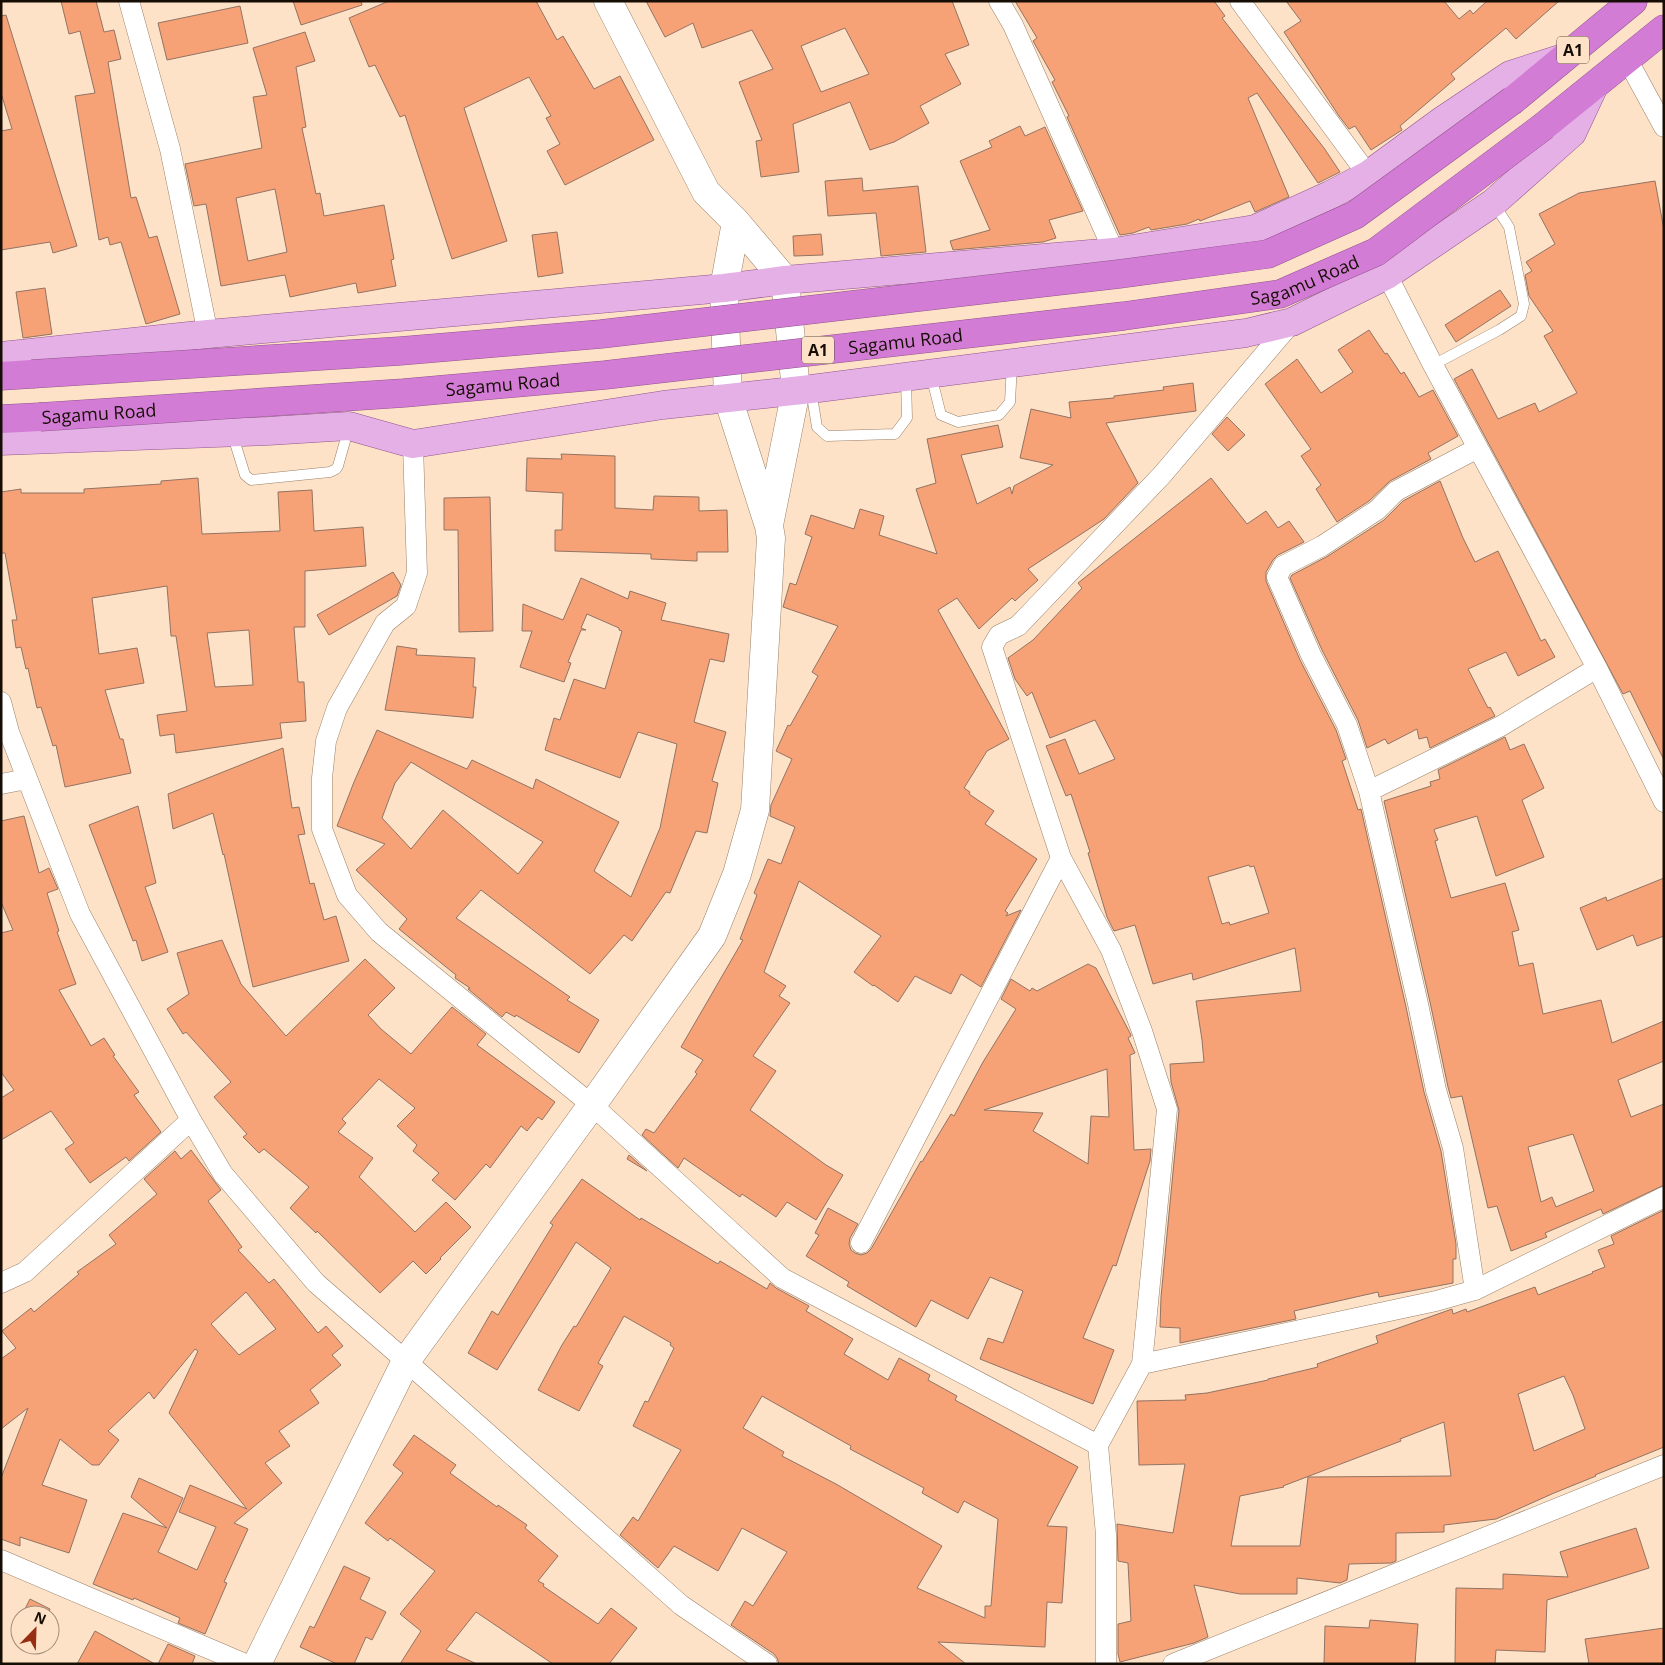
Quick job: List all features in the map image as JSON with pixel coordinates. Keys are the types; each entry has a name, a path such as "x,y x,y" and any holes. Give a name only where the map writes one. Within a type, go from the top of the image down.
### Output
{"highway":[{"name":"Sagamu Road","path":"1,376 400,351 601,334 1119,274 1268,254 1356,215 1513,100 1633,1"},
{"name":"Sagamu Road","path":"1,419 394,393 605,376 1124,316 1280,294 1376,252 1544,126 1664,29"}],"main road":[{"path":"608,1 706,192 736,222 785,280 804,390 769,526"},
{"path":"1,356 208,334 724,288 785,280 1114,252 1255,229 1330,195 1368,175 1443,120 1510,75 1563,58"},
{"path":"1,440 349,426 413,444 663,405 804,390 1246,332 1292,322 1387,275 1493,203 1572,133 1593,88"},
{"path":"257,1664 406,1360 592,1105 712,936 737,874 755,810 771,538 769,526 728,398 724,288 736,222"}],"street":[{"path":"130,1 170,149 208,334"},
{"path":"999,1 1013,25 1114,252"},
{"path":"1240,1 1368,175"},
{"path":"1627,59 1664,126"},
{"path":"1387,275 1433,365 1597,668 1664,802"},
{"path":"1106,1664 1106,1535 1098,1445 1142,1364 1167,1109 1142,1031 1111,950 1061,858 992,646 999,635 1018,626 1162,475 1292,322"},
{"path":"413,444 417,573 406,606 385,623 337,708 326,741 322,778 322,829 347,895 379,932 592,1105 782,1278 1098,1445"},
{"path":"1475,1290 1453,1148 1436,1090 1369,791 1347,724 1311,655 1277,577 1284,566 1322,546 1377,510 1396,491 1478,448"},
{"path":"1369,791 1501,726 1597,668"},
{"path":"1,702 9,732 80,914 191,1120 224,1174 316,1283 406,1360 681,1606 767,1664"},
{"path":"1,784 27,779"},
{"path":"862,1243 1061,858"},
{"path":"1,1283 25,1272 191,1120"},
{"path":"1142,1364 1436,1301 1475,1290 1664,1197"},
{"path":"1172,1664 1662,1472"},
{"path":"1,1560 245,1664"}],"lane":[{"path":"1433,365 1500,330 1521,316 1524,304 1509,227 1493,203"},
{"path":"918,375 941,415 958,422 999,414 1010,402 1012,362"},
{"path":"804,390 818,426 827,436 894,434 907,418 918,375"},
{"path":"232,432 245,475 250,480 336,470 349,426"}],"building":[{"path":"61,1 96,1 104,32 114,30 121,59 108,62 131,198 136,197 149,238 157,236 180,314 146,324 121,242 110,245 108,237 99,240 75,96 95,93 80,31 69,34"},
{"path":"293,1 361,1 362,5 301,25"},
{"path":"389,1 536,1 557,40 563,36 594,89 620,76 654,140 565,185 547,151 560,144 546,118 551,116 529,77 464,108 507,241 452,259 405,115 400,117 375,65 369,67 349,18"},
{"path":"646,1 952,1 969,45 945,54 961,84 920,106 929,123 894,142 870,150 850,102 793,124 799,172 761,177 756,141 762,140 739,82 773,69 752,30 702,48 693,23 665,37","holes":["845,28 869,74 821,92 801,46"]},
{"path":"1015,1 1214,1 1225,16 1222,18 1324,148 1340,172 1318,183 1257,93 1248,98 1289,197 1255,212 1250,201 1200,221 1199,219 1187,224 1151,230 1149,227 1133,233 1120,235 1067,117 1069,116 1052,82 1055,80 1033,41 1037,38"},
{"path":"1286,1 1444,1 1459,19 1470,10 1473,14 1487,1 1559,1 1516,39 1506,28 1451,74 1455,79 1400,126 1402,130 1371,150 1355,126 1349,129 1339,116 1284,32 1301,21"},
{"path":"240,6 248,43 167,60 158,23"},
{"path":"6,15 77,246 53,253 50,242 1,250 1,131 12,129 1,93 1,16"},
{"path":"305,32 315,61 296,67 306,127 302,128 316,194 320,193 324,216 384,205 394,259 391,260 396,286 358,293 356,283 290,297 285,275 221,286 206,204 194,206 185,164 262,148 253,97 267,95 253,48","holes":["275,189 287,252 248,261 236,198"]},
{"path":"1020,126 1025,136 1045,127 1083,211 1049,220 1056,238 1043,242 953,250 950,241 990,230 960,161 992,147 989,141"},
{"path":"862,178 863,191 918,186 926,252 881,256 876,213 828,216 825,181"},
{"path":"1655,181 1664,230 1664,760 1630,691 1623,694 1454,379 1472,369 1498,419 1535,403 1539,412 1577,393 1544,336 1553,331 1529,296 1525,275 1532,271 1526,262 1555,244 1539,214 1579,193"},
{"path":"557,232 563,273 538,277 532,235"},
{"path":"821,234 823,255 794,256 793,236"},
{"path":"45,288 52,334 23,338 16,292"},
{"path":"1500,290 1511,306 1456,342 1445,325"},
{"path":"1369,330 1401,374 1404,372 1419,397 1433,390 1458,436 1428,453 1431,459 1390,481 1369,501 1337,522 1316,489 1321,485 1301,456 1311,449 1265,384 1297,359 1321,393 1353,372 1338,350"},
{"path":"1193,383 1196,411 1106,423 1138,483 1104,519 1028,569 1038,580 1015,601 1012,598 979,629 957,598 938,610 1009,739 987,751 964,788 970,792 969,794 994,811 985,824 1037,859 1005,911 1008,913 1006,916 1021,910 981,987 961,974 951,994 915,976 898,1002 854,972 881,936 799,881 764,972 786,986 779,996 790,1003 753,1056 776,1071 750,1110 826,1165 843,1175 816,1220 787,1202 776,1217 742,1194 740,1197 684,1158 678,1168 642,1135 646,1129 654,1133 697,1074 695,1072 703,1060 681,1047 743,940 740,939 757,895 754,893 768,859 781,864 795,827 770,816 771,805 792,759 776,751 788,725 790,726 818,676 812,672 838,626 783,607 790,583 796,585 812,537 805,534 811,515 854,529 860,509 884,516 879,535 937,554 916,489 936,483 927,439 998,425 1003,447 961,455 977,504 1010,487 1012,494 1014,486 1053,465 1020,458 1031,409 1071,418 1069,402 1114,398 1114,396 1164,390 1163,387"},
{"path":"1227,417 1245,435 1228,451 1212,434"},
{"path":"561,454 615,456 615,508 653,510 654,496 699,497 699,511 727,510 728,552 697,552 697,561 651,559 651,554 555,551 555,530 562,530 563,493 526,491 527,458 562,459"},
{"path":"198,478 202,534 280,531 278,492 312,490 314,531 363,527 366,566 305,571 305,627 294,627 298,682 304,682 306,721 280,723 282,738 176,753 174,734 160,736 157,715 187,711 176,636 171,636 167,586 92,598 99,654 137,648 144,683 105,690 120,739 123,739 131,773 65,787 56,745 53,746 41,707 37,708 21,647 16,648 12,620 17,620 5,553 1,553 1,492 21,489 21,493 84,493 84,489 161,484 161,481","holes":["249,630 253,685 215,687 207,633"]},
{"path":"1211,478 1247,524 1266,511 1278,528 1289,521 1304,542 1278,555 1273,560 1266,572 1266,581 1300,660 1336,730 1346,759 1342,761 1358,810 1361,809 1424,1092 1441,1151 1456,1244 1456,1259 1453,1259 1453,1283 1379,1297 1378,1292 1294,1311 1296,1319 1180,1343 1180,1328 1160,1327 1161,1297 1179,1110 1171,1082 1170,1064 1204,1062 1196,1001 1301,991 1295,948 1193,980 1192,973 1153,984 1135,925 1114,931 1107,917 1088,853 1090,852 1071,794 1066,796 1046,746 1065,739 1079,774 1115,759 1095,720 1050,738 1032,692 1027,696 1015,679 1008,658 1033,640 1082,588 1078,583","holes":["1249,865 1250,867 1254,866 1269,913 1230,925 1229,922 1222,924 1208,877"]},
{"path":"1440,481 1475,562 1498,551 1541,641 1545,639 1555,657 1518,676 1506,652 1468,669 1488,708 1490,707 1495,716 1430,748 1427,737 1419,739 1417,729 1388,744 1385,739 1367,748 1358,720 1322,650 1290,578 1292,575 1328,556 1384,520 1403,501"},
{"path":"490,497 493,631 459,632 458,530 444,530 444,498"},
{"path":"393,572 401,585 397,596 329,635 317,615"},
{"path":"581,578 628,599 630,591 666,603 661,620 729,634 724,662 710,659 694,722 726,732 712,781 718,783 707,833 696,831 670,893 666,892 632,941 624,935 590,974 481,890 456,918 570,997 567,1000 599,1020 579,1053 516,1015 515,1017 506,1012 502,1017 468,989 470,988 455,978 456,975 399,929 407,919 356,870 385,844 337,826 377,730 467,769 472,760 533,789 536,779 619,822 594,871 631,897 660,828 677,744 638,732 620,778 545,750 554,718 560,720 574,679 605,689 622,631 587,614 581,628 586,630 581,630 568,662 571,663 564,682 520,667 532,631 522,631 523,604 563,620","holes":["411,762 543,842 518,874 443,810 411,849 382,818 395,783"]},
{"path":"397,646 417,649 416,655 475,658 473,687 476,687 473,718 385,710"},
{"path":"1505,737 1510,750 1524,744 1544,788 1522,800 1544,857 1496,876 1477,816 1434,830 1438,840 1435,841 1451,898 1505,883 1519,930 1512,932 1519,966 1533,963 1543,1014 1601,1000 1612,1043 1664,1021 1664,1061 1618,1080 1631,1117 1664,1104 1664,1185 1603,1214 1601,1209 1545,1233 1547,1237 1511,1251 1497,1206 1488,1208 1462,1096 1451,1098 1384,801 1431,786 1430,782 1440,779 1438,770","holes":["1573,1134 1594,1191 1556,1207 1552,1197 1541,1202 1528,1147"]},
{"path":"283,748 292,808 299,807 305,834 298,835 310,884 314,883 324,920 336,916 349,961 253,987 224,854 213,813 173,829 168,794"},
{"path":"138,806 156,883 145,887 168,952 142,961 136,940 133,941 89,825"},
{"path":"24,816 39,873 49,868 58,889 47,893 59,931 57,932 76,984 59,990 91,1046 104,1038 115,1055 113,1056 139,1092 134,1095 161,1132 129,1161 126,1157 90,1183 65,1149 74,1143 51,1111 1,1140 1,1098 14,1090 1,1072 1,933 13,930 1,902 1,821"},
{"path":"1664,878 1664,936 1637,946 1633,935 1597,950 1580,908 1606,897 1607,901"},
{"path":"222,940 241,984 286,1036 365,959 395,988 368,1015 381,1029 411,1054 452,1007 486,1034 477,1045 555,1102 542,1120 538,1117 527,1131 521,1126 490,1168 486,1164 455,1200 432,1180 439,1173 413,1151 417,1145 397,1126 415,1108 379,1079 342,1119 346,1123 338,1132 373,1158 359,1177 415,1232 446,1202 471,1227 426,1274 413,1261 380,1293 317,1231 316,1233 290,1208 309,1187 264,1149 259,1153 243,1137 247,1134 214,1097 231,1082 186,1032 183,1034 167,1009 189,994 177,953"},
{"path":"1088,964 1096,968 1131,1035 1128,1038 1135,1053 1130,1055 1134,1150 1151,1149 1150,1161 1116,1266 1113,1265 1083,1338 1114,1350 1093,1404 980,1359 988,1338 1003,1343 1023,1291 990,1277 968,1319 931,1300 916,1327 847,1286 849,1282 806,1256 819,1235 815,1233 828,1208 858,1224 850,1238 851,1250 861,1255 871,1249 921,1161 951,1114 954,1116 983,1062 1016,1009 1001,999 1011,979 1030,991 1032,988 1037,991","holes":["1107,1069 1109,1117 1091,1116 1088,1164 1033,1131 1043,1113 984,1110"]},
{"path":"191,1150 221,1190 208,1201 242,1247 238,1250 269,1283 274,1279 318,1333 326,1326 343,1346 332,1355 341,1365 310,1390 319,1403 279,1431 290,1446 265,1463 282,1483 234,1523 248,1529 224,1582 227,1583 205,1634 178,1623 180,1618 134,1598 133,1600 93,1584 123,1513 167,1528 131,1497 139,1478 183,1498 158,1552 197,1570 216,1527 179,1512 190,1485 247,1509 169,1413 198,1351 195,1349 154,1399 149,1392 108,1431 119,1440 99,1465 92,1465 60,1439 42,1485 87,1500 69,1553 20,1537 20,1546 1,1539 1,1478 28,1408 1,1429 1,1359 16,1348 2,1331 31,1308 34,1312 79,1274 77,1272 116,1244 109,1235 157,1194 144,1179 175,1151 181,1159","holes":["246,1292 276,1329 239,1355 211,1324"]},
{"path":"629,1155 647,1171 627,1159"},
{"path":"582,1179 640,1220 641,1218 718,1264 720,1261 767,1289 770,1283 809,1306 806,1311 853,1339 844,1354 888,1380 899,1358 930,1375 928,1380 957,1396 955,1400 1078,1467 1047,1526 1067,1527 1062,1603 1047,1602 1045,1647 938,1642 966,1664 779,1664 774,1654 731,1625 745,1601 753,1606 787,1552 742,1528 718,1571 674,1546 658,1568 620,1535 633,1517 638,1521 681,1450 633,1426 645,1401 648,1402 674,1348 670,1345 671,1343 624,1316 598,1363 603,1366 579,1411 538,1390 562,1345 574,1326 576,1327 611,1268 576,1242 497,1370 468,1353 492,1311 498,1315 553,1225 550,1223","holes":["762,1396 851,1446 850,1449 924,1488 922,1493 958,1513 964,1501 998,1519 991,1606 985,1606 985,1618 917,1588 942,1546 836,1484 782,1456 784,1452 743,1428"]},
{"path":"1664,1210 1664,1447 1496,1519 1444,1525 1444,1532 1396,1533 1396,1561 1391,1563 1349,1564 1347,1580 1340,1583 1297,1578 1297,1594 1240,1594 1194,1585 1208,1637 1194,1643 1120,1662 1118,1654 1118,1624 1131,1621 1128,1563 1118,1561 1117,1524 1173,1533 1185,1464 1139,1465 1137,1401 1186,1400 1185,1395 1207,1393 1318,1367 1317,1364 1378,1343 1376,1336 1452,1309 1453,1314 1466,1309 1467,1312 1535,1287 1538,1295 1605,1267 1598,1250 1614,1244 1611,1236","holes":["1564,1376 1585,1429 1534,1451 1518,1394","1444,1422 1451,1476 1308,1477 1300,1546 1231,1546 1240,1496 1284,1487 1283,1486 1401,1441 1400,1439"]},
{"path":"414,1435 456,1465 450,1473 497,1507 498,1505 527,1525 525,1528 558,1556 538,1581 544,1584 543,1586 598,1624 611,1608 637,1628 609,1664 553,1664 476,1612 446,1650 477,1664 400,1664 421,1631 400,1614 435,1571 390,1538 388,1541 365,1523 403,1473 393,1465"},
{"path":"1636,1528 1649,1568 1547,1600 1545,1652 1496,1650 1495,1664 1455,1664 1456,1588 1503,1589 1503,1574 1568,1577 1560,1552"},
{"path":"344,1566 370,1578 360,1599 386,1612 372,1640 366,1637 354,1664 337,1664 300,1647 310,1626 314,1628"},
{"path":"30,1599 42,1605 27,1605"},
{"path":"1370,1620 1418,1624 1415,1664 1324,1664 1325,1626 1369,1628"},
{"path":"1664,1628 1664,1664 1589,1664 1585,1639"},
{"path":"95,1631 155,1664 77,1664"},
{"path":"168,1644 195,1656 192,1664 158,1664"}]}
